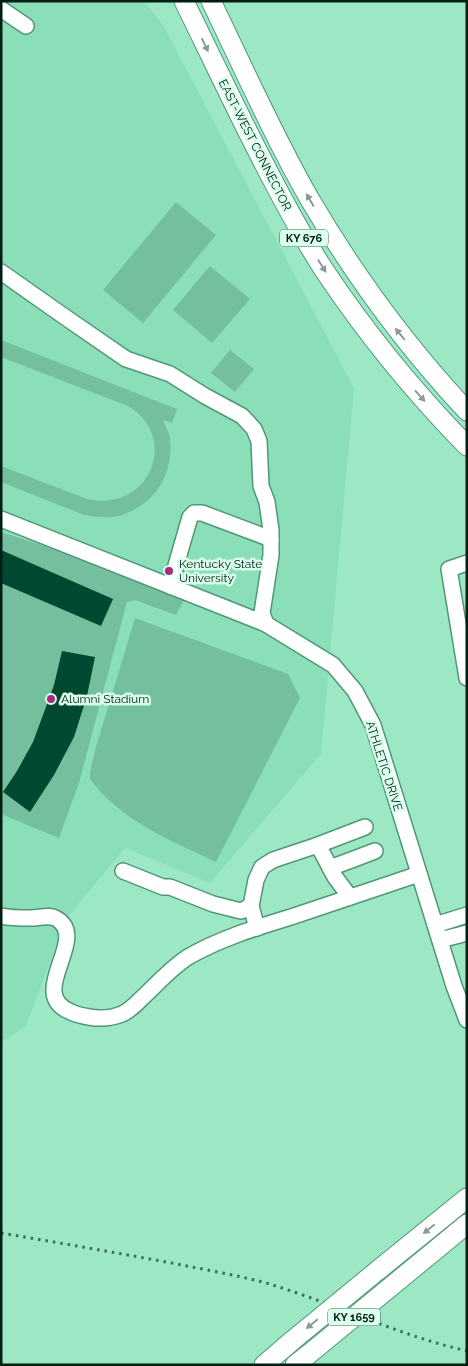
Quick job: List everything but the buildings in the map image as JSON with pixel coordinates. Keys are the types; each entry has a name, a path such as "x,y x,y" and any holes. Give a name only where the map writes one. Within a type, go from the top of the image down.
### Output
{"main road":[{"name":"EAST-WEST CONNECTOR","path":"184,1 266,169 324,269 368,332 416,392 465,439"},
{"name":"EAST-WEST CONNECTOR","path":"211,1 289,162 328,231 394,326 467,411"},
{"name":"KY 1659","path":"264,1365 467,1198"},
{"name":"KY 1659","path":"302,1360 467,1224"}],"street":[{"path":"1,9 26,26"},
{"path":"1,272 126,359 170,374 242,416 254,429 259,441 261,486 267,502 271,530 271,555 262,613 266,624"},
{"path":"170,586 190,517 194,513 202,514 271,539"},
{"name":"ATHLETIC DRIVE","path":"1,519 266,624 333,665 355,691 373,725 435,925 467,1020"},
{"path":"467,564 449,569 460,594 467,678"},
{"path":"257,928 251,906 256,880 262,868 273,860 365,827"},
{"path":"318,845 335,877 350,897"},
{"path":"330,868 375,851"},
{"path":"123,871 212,904 241,911 251,906"},
{"path":"1,916 32,918 48,916 61,923 66,929 67,938 54,983 54,993 58,1003 68,1011 100,1018 123,1014 133,1007 175,967 201,950 257,928 419,874"},
{"path":"435,925 467,915"},
{"path":"440,940 467,932"}],"shaded area":[{"name":"Kentucky State University","path":"1,1 144,1 163,25 354,388 321,754 210,883 125,848 66,919 26,1026 1,1042"},
{"path":"176,202 216,235 143,323 103,290"},
{"path":"210,266 250,299 212,343 173,310"},
{"path":"1,340 177,409 172,423 163,420 169,434 170,459 162,483 149,499 138,507 118,516 84,515 1,482 1,466 87,499 109,500 127,495 141,484 151,470 155,453 153,436 144,420 128,406 1,357"},
{"path":"230,350 254,369 235,392 211,373"},
{"name":"Alumni Stadium","path":"1,532 60,551 185,598 176,615 135,600 127,602 79,783 59,838 1,814"},
{"path":"135,618 288,674 300,698 216,862 164,837 131,818 102,794 90,779 96,747"}],"railway":[{"path":"1,1233 177,1264 255,1280 291,1291 391,1328 467,1351"}],"place":[{"name":"Kentucky State University","path":"169,571"},
{"name":"Alumni Stadium","path":"51,699"}]}
